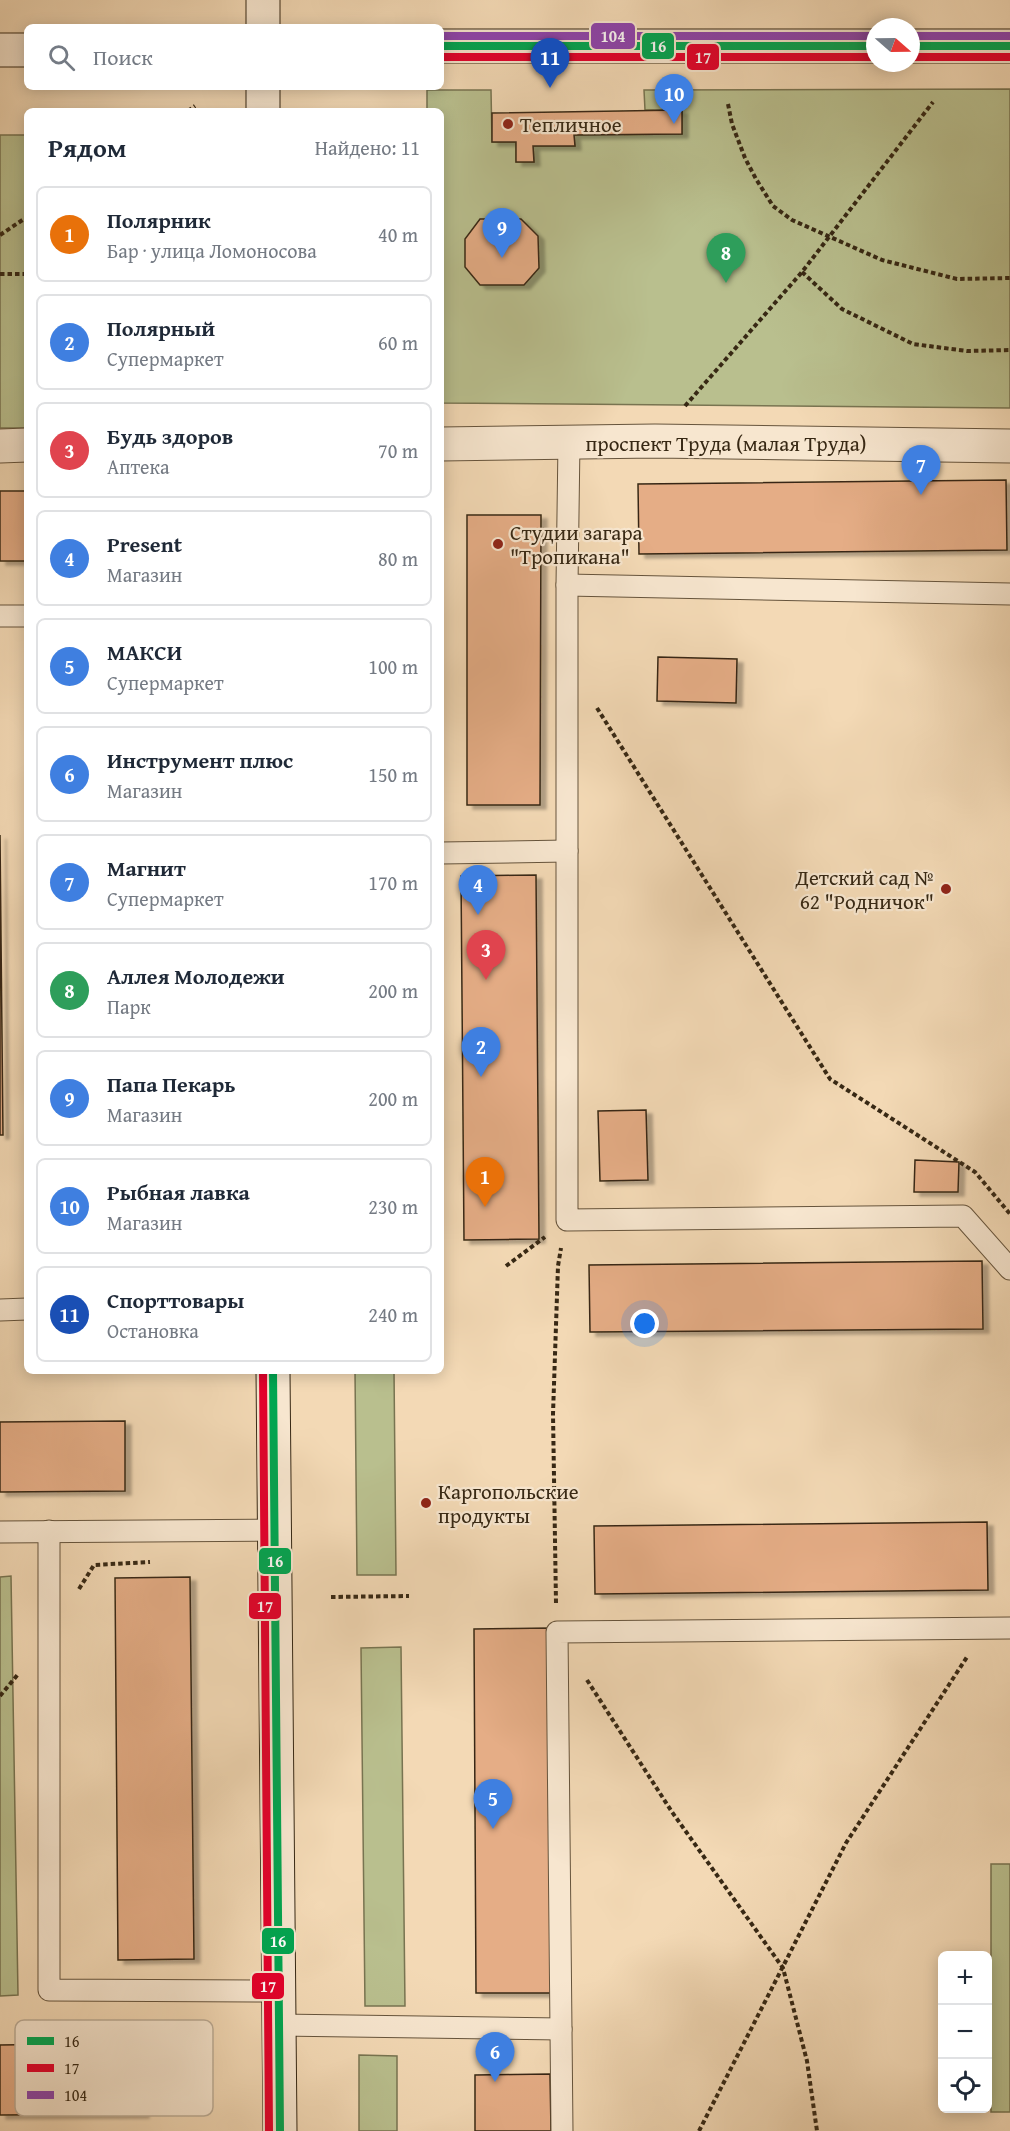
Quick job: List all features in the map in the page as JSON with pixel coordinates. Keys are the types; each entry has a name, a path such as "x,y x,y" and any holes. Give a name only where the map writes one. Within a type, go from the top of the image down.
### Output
{"street":[{"path":"263,0 263,24"},
{"path":"444,46 866,46"},
{"path":"920,46 1010,46"},
{"path":"0,50 24,50"},
{"path":"263,90 263,108"},
{"name":"проспект Труда (малая Труда)","path":"444,444 655,441 1010,446"},
{"path":"0,446 24,446"},
{"path":"273,1374 280,2131"}],"lane":[{"path":"569,442 567,1220 963,1216 1010,1269"},
{"path":"567,585 1010,594"},
{"path":"0,616 24,616"},
{"path":"444,853 567,851"},
{"path":"0,1310 24,1309"},
{"path":"0,1532 274,1530"},
{"path":"49,1532 49,1990 278,1991"},
{"path":"562,2131 557,1632 1010,1628"},
{"path":"279,2025 561,2029"}],"path":[{"path":"655,441 802,272 933,102"},
{"path":"728,104 732,124 745,158 773,206 792,220 882,260 957,279 1010,278"},
{"path":"0,235 24,219"},
{"path":"802,272 842,309 913,344 967,351 1010,350"},
{"path":"0,274 24,274"},
{"path":"567,659 830,1079 975,1172 1010,1214"},
{"path":"506,1266 567,1220"},
{"path":"567,1220 558,1266 553,1414 557,1632 672,1812 783,1968 807,2061 817,2131"},
{"path":"77,1592 94,1564 159,1562"},
{"path":"331,1598 409,1596"},
{"path":"699,2131 846,1843 987,1629"},
{"path":"0,1696 49,1638"}],"green space":[{"path":"1010,89 1010,408 444,403 444,108 427,108 427,90 491,90 492,142 516,142 516,162 534,162 533,146 575,146 574,135 682,134 682,110 645,110 644,90"},
{"path":"0,135 24,135 24,428 0,428"},
{"path":"355,1374 394,1374 396,1575 357,1575"},
{"path":"11,1576 18,1995 0,1996 0,1577"},
{"path":"401,1647 405,2006 365,2006 361,1648"},
{"path":"991,1864 1010,1864 1010,2112 992,2112"},
{"path":"359,2055 397,2056 397,2131 359,2131"}],"building":[{"path":"682,110 682,134 574,135 575,146 533,146 534,162 516,162 516,142 492,142 492,113"},
{"path":"480,219 521,219 538,236 539,268 524,285 480,285 465,267 465,239"},
{"path":"1006,480 1007,550 639,554 638,484"},
{"path":"0,491 24,491 24,561 0,561"},
{"path":"467,515 541,515 540,805 467,805"},
{"path":"658,657 737,659 736,703 657,701"},
{"path":"0,835 3,1135 0,1135"},
{"path":"536,875 539,1239 464,1240 461,876"},
{"path":"646,1110 648,1180 600,1181 598,1111"},
{"path":"915,1160 959,1162 958,1192 914,1192"},
{"path":"982,1261 983,1329 590,1332 589,1265"},
{"path":"125,1421 125,1491 0,1492 0,1422"},
{"path":"987,1522 988,1590 595,1594 594,1526"},
{"path":"190,1577 194,1959 118,1960 115,1578"},
{"path":"549,1628 552,1993 476,1993 474,1629"},
{"path":"0,2045 15,2045 15,2115 0,2115"},
{"path":"550,2074 551,2131 475,2131 475,2075"}],"transit line":[{"name":"104","path":"444,36 866,36"},
{"name":"104","path":"920,36 1010,36"},
{"name":"16","path":"444,46 866,46"},
{"name":"16","path":"920,46 1010,46"},
{"name":"17","path":"444,57 866,57"},
{"name":"17","path":"920,57 1010,57"},
{"name":"17","path":"263,1374 269,2131"},
{"name":"16","path":"273,1374 280,2131"}],"place":[{"name":"Спорттовары","path":"550,88"},
{"name":"Тепличное","path":"508,124"},
{"name":"Рыбная лавка","path":"674,124"},
{"name":"Папа Пекарь","path":"502,258"},
{"name":"Аллея Молодежи","path":"726,283"},
{"name":"Магнит","path":"921,495"},
{"name":"Студии загара \"Тропикана\"","path":"498,544"},
{"name":"Детский сад № 62 \"Родничок\"","path":"946,889"},
{"name":"Present","path":"478,915"},
{"name":"Будь здоров","path":"486,980"},
{"name":"Полярный","path":"481,1077"},
{"name":"Полярник","path":"485,1207"},
{"name":"Каргопольские продукты","path":"426,1503"},
{"name":"МАКСИ","path":"493,1829"},
{"name":"Инструмент плюс","path":"495,2082"}]}
